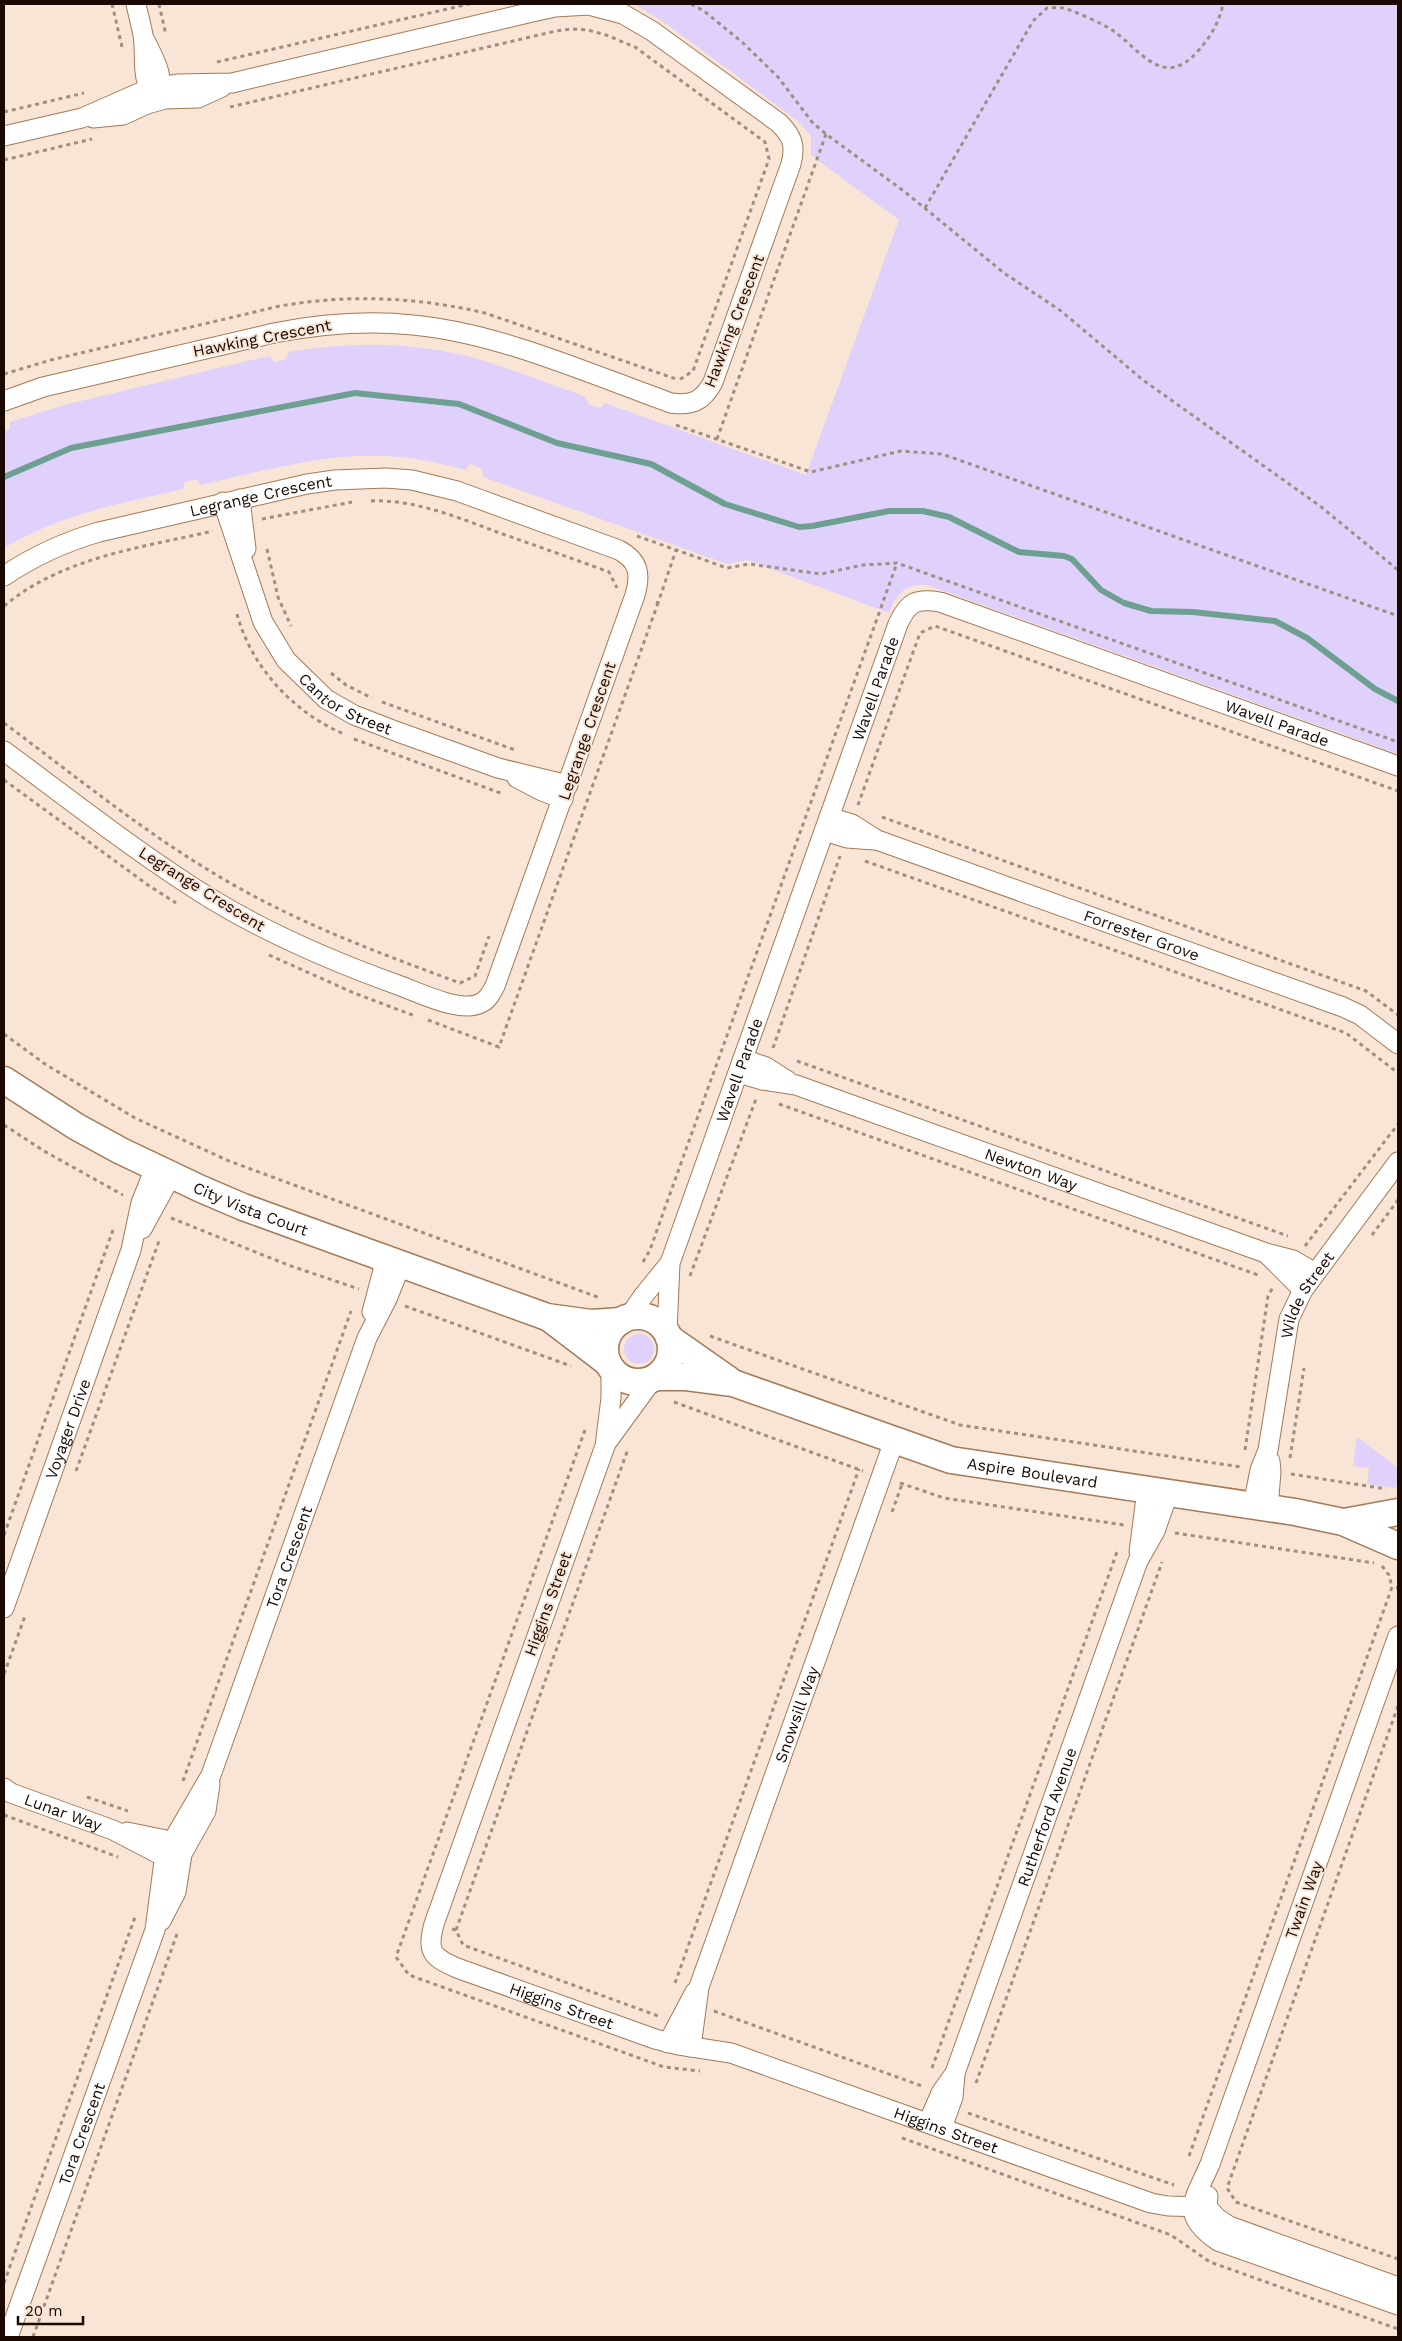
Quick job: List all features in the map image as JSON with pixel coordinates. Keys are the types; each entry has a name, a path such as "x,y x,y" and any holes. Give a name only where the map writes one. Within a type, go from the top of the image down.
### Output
{"street":[{"path":"136,4 143,36 144,74 155,92"},
{"name":"Hawking Crescent","path":"4,136 82,118 123,116 155,92 198,98 232,83 555,7 571,5 598,7 623,14 638,21 779,123 791,136 793,142 791,164 709,390 700,400 692,404 671,403 533,354 475,336 415,325 361,322 302,327 274,333 62,382 4,401"},
{"name":"Legrange Crescent","path":"4,576 39,554 76,539 307,484 355,478 412,480 436,486 619,550 632,559 638,569 639,582 495,986 486,1000 480,1004 465,1006 365,973 284,938 247,919 164,868 4,751"},
{"name":"Cantor Street","path":"232,501 230,526 249,578"},
{"name":"Cantor Street","path":"232,501 257,607 273,641 301,677 326,700 373,723 498,768 542,791 565,792"},
{"name":"Wavell Parade","path":"668,1335 670,1263 898,624 907,609 920,600 940,602 1398,766"},
{"name":"Forrester Grove","path":"827,824 852,824 877,840 1343,1007 1360,1016 1398,1044"},
{"name":"Newton Way","path":"741,1066 766,1068 796,1085 1266,1253 1293,1260 1315,1273"},
{"name":"City Vista Court","path":"4,1080 78,1127 163,1172 244,1207 547,1316"},
{"name":"Wilde Street","path":"1260,1507 1273,1472 1268,1450 1289,1319 1303,1290 1398,1162"},
{"name":"Voyager Drive","path":"4,1608 131,1250 141,1203 163,1172"},
{"name":"Newton Way","path":"1266,1253 1303,1290"},
{"name":"Tora Crescent","path":"8,2337 155,1930 172,1903 173,1851 206,1811 211,1775 367,1338 375,1295 394,1262"},
{"name":"Wavell Parade","path":"624,1319 670,1263"},
{"path":"547,1316 591,1323 639,1316 650,1318 659,1324 668,1335 672,1349 670,1360 664,1370 654,1378 644,1382 626,1380 610,1365 547,1316"},
{"path":"610,1365 606,1344 608,1335 624,1319"},
{"name":"Aspire Boulevard","path":"668,1335 733,1383"},
{"name":"Higgins Street","path":"610,1365 611,1398 605,1446 434,1924 430,1943 431,1950 446,1963 668,2043 732,2053 1151,2203 1168,2206 1199,2206"},
{"name":"Aspire Boulevard","path":"654,1378 686,1377 733,1383 951,1460 1260,1507 1343,1522 1398,1545"},
{"name":"Higgins Street","path":"605,1446 654,1378"},
{"name":"Snowsill Way","path":"668,2043 695,1998 894,1441"},
{"name":"Rutherford Avenue","path":"935,2126 940,2092 955,2073 1138,1561 1155,1531 1158,1492"},
{"name":"Aspire Boulevard","path":"1343,1522 1394,1501"},
{"path":"1398,1530 1398,1545"},
{"name":"Twain Way","path":"1199,2206 1210,2164 1398,1636"},
{"name":"Lunar Way","path":"6,1791 113,1830 166,1840 173,1851"},
{"name":"Snowsill Way","path":"692,2047 695,1998"},
{"path":"1398,2287 1229,2226 1199,2206 1194,2217 1204,2231 1218,2241 1398,2305"}],"path":[{"path":"112,4 124,52"},
{"path":"159,4 167,37"},
{"path":"212,63 469,4"},
{"path":"691,4 704,11 743,43 778,77 812,122 826,134 925,208 1004,273 1062,310 1143,380 1320,506 1398,570"},
{"path":"925,208 1033,21 1047,8 1063,8 1112,30 1140,56 1162,66 1177,67 1192,58 1211,36 1220,19 1223,4"},
{"path":"228,107 556,31 588,30 606,35 634,48 765,142 768,159 693,371 679,380"},
{"path":"4,112 88,92"},
{"path":"717,440 826,134"},
{"path":"4,160 99,137"},
{"path":"672,424 811,472 900,451 942,454 1398,616"},
{"path":"263,529 260,519 359,501"},
{"path":"368,501 412,506 444,513 481,526 609,572 615,588 658,603"},
{"path":"4,606 48,576 73,565 101,556 230,526"},
{"path":"267,548 278,598 295,634"},
{"path":"481,1040 499,1046 676,550"},
{"path":"641,1265 653,1242 896,563"},
{"path":"727,568 749,564 821,574 863,565 896,563 1398,742"},
{"path":"328,670 346,685 374,699 524,753"},
{"path":"4,723 194,861 266,903 328,933 460,983 475,976 491,931"},
{"path":"875,815 1366,991 1398,1015"},
{"path":"860,859 1346,1033 1398,1073"},
{"path":"790,1058 1288,1236"},
{"path":"776,1103 1261,1276"},
{"path":"1369,1239 1398,1200"},
{"path":"4,1536 115,1224"},
{"path":"74,1477 162,1234"},
{"path":"1298,1240 1307,1243"},
{"path":"356,1299 359,1289"},
{"path":"181,1786 353,1308"},
{"path":"703,1333 960,1425 1273,1472 1394,1501"},
{"path":"1273,1472 1305,1361"},
{"path":"588,1423 396,1957 409,1976 664,2067 702,2071"},
{"path":"630,1446 456,1930 463,1945 662,2017 859,1470"},
{"path":"1123,1535 1126,1526"},
{"path":"940,2092 1119,1544"},
{"path":"976,2084 1163,1561"},
{"path":"1186,2164 1392,1587 1398,1588"},
{"path":"4,1674 27,1608"},
{"path":"1398,1706 1227,2188 1236,2202 1398,2259"},
{"path":"86,1797 132,1813"},
{"path":"4,2283 136,1914"},
{"path":"412,1915 456,1930"},
{"path":"670,1995 695,1998 969,2102 966,2112 1177,2186"},
{"path":"895,2135 1172,2235 1210,2262 1398,2329"},
{"path":"1189,2156 1210,2164"}],"shaded area":[{"path":"634,4 1398,4 1398,754 927,585 913,586 903,591 895,600 889,613 747,560 727,564 483,477 482,469 470,464 465,470 429,461 363,456 301,463 201,485 197,479 185,482 183,489 113,505 69,518 25,536 4,548 4,432 10,429 10,422 64,405 269,356 275,362 286,359 289,352 313,348 384,345 408,346 455,353 518,372 586,397 588,404 600,408 605,403 806,475 899,220 811,155 811,136 798,121 665,23"},
{"path":"639,1334 650,1338 654,1349 650,1360 639,1364 628,1360 624,1349 628,1338"},
{"path":"1357,1437 1398,1468 1398,1486 1393,1488 1367,1484 1369,1468 1353,1466"}],"waterway":[{"path":"4,477 71,448 355,393 459,404 557,443 651,464 725,504 799,527 889,511 923,511 949,517 1019,552 1064,556 1072,559 1101,590 1124,603 1151,611 1193,612 1275,621 1307,638 1375,689 1398,701"}]}
